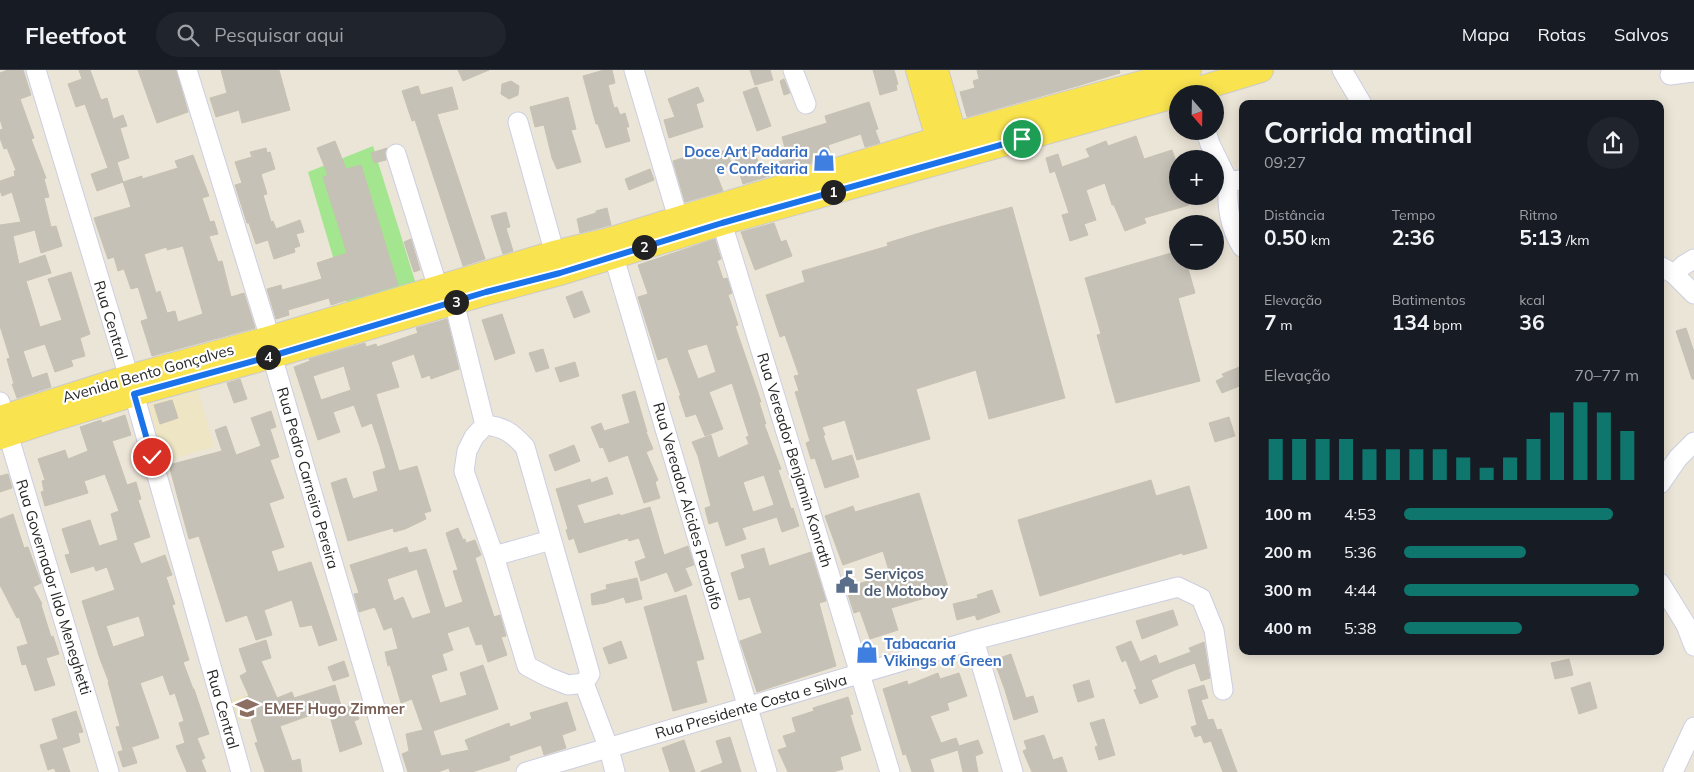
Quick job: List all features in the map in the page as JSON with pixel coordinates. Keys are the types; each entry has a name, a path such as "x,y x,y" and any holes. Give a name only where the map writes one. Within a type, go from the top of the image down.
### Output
{"main road":[{"path":"918,70 949,148"},
{"path":"936,70 949,148"},
{"name":"Avenida Bento Gonçalves","path":"1203,85 1262,70"},
{"name":"Avenida Bento Gonçalves","path":"2,422 271,347 949,148 1140,94 1169,91"}],"street":[{"name":"Rua Central","path":"36,70 132,386 241,772"},
{"name":"Rua Pedro Carneiro Pereira","path":"187,70 271,347 394,772"},
{"path":"634,70 680,227"},
{"path":"793,70 806,104"},
{"path":"1342,70 1360,100"},
{"path":"1670,75 1694,72"},
{"path":"518,122 557,263"},
{"path":"1209,140 1235,181 1227,206 1235,236 1239,242"},
{"path":"396,154 446,295 486,425"},
{"name":"Rua Vereador Benjamin Konrath","path":"719,215 890,772"},
{"name":"Rua Vereador Alcides Pandolfo","path":"612,248 767,772"},
{"path":"1667,270 1684,265 1694,259"},
{"path":"1667,270 1694,294"},
{"name":"Rua Governador Ildo Meneghetti","path":"2,422 109,772"},
{"path":"486,425 499,426 514,434 525,447 590,674 584,683 568,685 528,666 494,556 464,471 466,456 474,437 486,425"},
{"path":"1664,478 1678,458 1694,442"},
{"path":"494,556 551,540"},
{"name":"Rua Presidente Costa e Silva","path":"526,772 974,640 1178,587 1201,598 1214,630 1223,690"},
{"path":"1664,589 1686,625 1694,646"},
{"path":"974,640 1013,772"},
{"path":"584,683 615,772"},
{"path":"1673,772 1694,727"}],"shaded area":[{"path":"198,390 214,447 159,463 145,419 150,404"},
{"name":"EMEF Hugo Zimmer","path":"259,691 267,715 233,721 228,700"}],"green space":[{"path":"373,146 416,284 348,308 308,172"}],"building":[{"path":"8,70 23,70 31,95 20,99 34,138 31,139 46,178 44,179 49,197 44,198 51,227 56,226 62,246 41,253 35,230 13,236 19,264 45,255 51,273 26,281 40,327 62,320 48,279 71,272 90,334 80,338 85,356 71,360 73,366 55,372 45,344 23,351 32,378 47,373 51,387 17,398 7,359 10,358 0,326 0,225 21,222 12,192 2,196 0,190 0,181 15,176 14,171 16,170 7,148 4,149 0,138 0,130 3,129 0,119 0,73"},
{"path":"79,70 90,70 101,100 107,98 113,119 123,115 127,126 120,128 129,158 117,162 123,182 97,191 91,174 108,168 85,104 76,107 68,84 82,79"},
{"path":"138,70 176,70 188,112 157,123"},
{"path":"221,70 279,70 290,110 242,123 239,110 216,117 210,98 227,93"},
{"path":"458,70 489,70 463,81"},
{"path":"604,70 612,70 615,83 608,85 614,108 617,107 620,115 625,113 630,141 606,148 598,124 596,124 583,76"},
{"path":"750,70 770,70 773,80 755,85"},
{"path":"873,70 894,70 898,84 896,85 897,90 880,95"},
{"path":"977,70 1119,70 1120,73 967,117 960,92 975,88 973,81 979,79"},
{"path":"784,79 790,93 784,95 780,81"},
{"path":"511,81 519,86 518,95 509,99 501,94 502,84"},
{"path":"418,86 421,95 452,87 458,109 437,114 485,259 463,266 415,120 412,121 402,91"},
{"path":"698,87 704,101 696,104 703,127 669,138 664,120 675,117 668,99"},
{"path":"757,87 771,126 757,131 743,92"},
{"path":"568,97 576,129 571,130 581,162 557,169 552,158 544,125 535,127 530,107"},
{"path":"869,102 878,129 875,130 880,143 865,147 861,134 828,145 832,157 743,184 734,155 754,149 760,168 788,159 782,137 827,123 825,116"},
{"path":"1136,136 1144,159 1169,151 1169,205 1189,205 1144,218 1146,223 1125,231 1114,205 1112,205 1105,183 1086,190 1096,220 1084,224 1088,235 1070,241 1062,215 1069,213 1055,171 1050,173 1046,158 1058,154 1062,167 1090,157 1086,149 1106,141 1108,146"},
{"path":"335,141 346,169 361,165 398,285 331,305 329,298 288,310 289,315 276,319 267,289 281,285 282,290 322,279 317,263 347,253 323,177 328,175 317,148"},
{"path":"266,148 267,153 270,152 275,169 261,174 267,194 263,195 271,222 273,221 276,229 300,220 304,232 296,234 300,246 294,248 295,252 274,259 268,240 256,244 235,185 242,183 235,162 252,157 250,152"},
{"path":"387,148 385,152 386,160 374,163 371,153"},
{"path":"708,150 710,158 725,150 732,164 716,173 723,191 685,202 673,161"},
{"path":"193,155 209,196 202,198 210,222 214,221 218,234 209,236 218,262 222,261 231,297 244,293 255,328 152,356 141,321 148,319 138,287 131,289 124,269 118,271 114,257 108,259 94,218 131,207 123,182 142,176 142,179 178,168 175,161","holes":["183,246 203,314 178,322 175,311 167,313 160,291 156,293 144,254 167,247 167,250"]},
{"path":"650,169 654,180 629,190 625,179"},
{"path":"1012,207 1065,398 989,419 976,370 916,389 930,439 857,460 845,420 822,427 832,461 852,455 859,477 825,488 815,458 811,459 806,443 810,441 795,392 799,391 794,376 799,375 785,335 780,337 766,295 805,282 802,271 888,246 887,243 936,228"},
{"path":"607,208 611,225 580,233 577,219"},
{"path":"506,212 510,227 506,228 513,251 503,254 491,216"},
{"path":"774,223 781,242 786,240 792,256 755,270 741,232"},
{"path":"411,239 420,270 414,272 404,242"},
{"path":"715,239 721,259 717,261 723,279 727,278 732,293 728,295 738,325 735,326 761,402 759,402 766,424 764,424 781,469 778,470 791,509 793,508 799,526 782,532 777,517 742,528 746,539 726,546 718,521 709,524 705,508 711,506 698,456 692,442 711,435 718,458 749,444 746,437 749,436 732,383 709,392 723,429 705,436 696,414 686,417 679,396 681,396 667,357 658,360 638,297 648,294 638,265","holes":["707,344 716,372 698,379 687,350","764,475 774,505 753,512 743,482"]},
{"path":"1169,254 1169,270 1189,270 1195,293 1178,298 1200,381 1116,403 1097,335 1101,334 1085,278"},
{"path":"582,291 590,312 574,318 566,297"},
{"path":"502,314 515,353 495,360 482,320"},
{"path":"447,319 459,369 431,379 430,375 422,378 414,354 391,362 399,387 376,394 399,471 417,466 431,511 424,513 426,519 405,529 394,532 393,528 348,541 331,483 346,478 353,499 378,491 373,472 386,468 380,447 372,423 362,427 354,405 333,412 340,432 318,440 294,367 310,361 309,359 365,343 366,347 376,344 377,347 418,333 416,328","holes":["344,366 351,390 321,400 313,376"]},
{"path":"1686,328 1694,352 1694,379 1692,379 1676,331"},
{"path":"543,349 549,368 536,372 529,353"},
{"path":"575,362 579,376 560,382 555,368"},
{"path":"1239,367 1239,386 1222,393 1216,381 1224,377 1222,374"},
{"path":"240,379 247,399 234,403 227,383"},
{"path":"635,391 646,432 653,449 646,452 658,480 655,482 660,498 644,503 628,455 609,462 603,447 600,448 591,427 601,423 604,431 630,423 622,395"},
{"path":"172,400 178,418 160,424 154,405"},
{"path":"271,411 276,427 270,429 279,457 270,460 284,498 269,503 284,547 271,551 278,572 311,562 337,640 319,646 312,625 300,627 292,600 264,610 272,635 256,640 247,615 226,622 199,536 189,539 169,465 222,451 215,430 226,426 236,455 261,446 251,418"},
{"path":"125,415 131,435 112,441 127,485 136,482 141,499 138,500 150,537 133,543 141,564 165,555 172,575 166,577 175,604 172,605 189,660 183,662 209,734 197,738 205,758 201,760 206,772 187,772 176,746 185,743 179,723 184,721 175,693 170,695 163,675 140,683 159,738 123,750 116,727 120,726 109,682 82,601 115,590 107,567 96,571 94,566 71,573 65,555 70,554 62,529 90,520 99,546 118,540 111,514 119,511 105,474 84,481 88,493 45,506 41,492 44,491 42,481 45,480 38,459 65,450 68,459 88,451 80,427 101,420 102,423","holes":["139,616 145,636 113,647 106,626"]},
{"path":"1229,417 1235,436 1215,442 1209,423"},
{"path":"574,445 580,461 555,471 549,455"},
{"path":"8,474 12,488 0,492 0,476"},
{"path":"607,477 613,494 577,505 584,524 650,507 664,555 688,546 694,565 685,568 692,585 675,592 667,572 641,581 635,562 646,558 639,538 629,541 628,538 579,553 574,538 569,540 566,530 568,529 556,489 590,479 591,483"},
{"path":"1151,480 1156,496 1189,486 1207,548 1183,555 1182,553 1040,596 1018,520"},
{"path":"919,493 949,591 891,608 898,630 870,639 860,611 854,613 846,588 890,574 883,551 843,565 825,516 853,506 855,512"},
{"path":"13,514 24,548 28,547 41,583 33,587 42,604 51,637 53,636 59,654 46,658 55,685 35,691 26,664 22,665 17,647 28,644 19,617 17,618 0,585 0,519"},
{"path":"458,528 466,543 475,540 481,555 475,558 494,617 500,615 506,636 501,637 507,655 488,662 482,644 476,645 469,626 447,633 453,650 442,654 447,670 431,675 440,703 467,695 460,673 483,665 498,709 433,731 441,756 469,750 465,740 509,723 510,727 532,719 530,713 567,702 576,730 562,735 566,748 544,755 541,745 509,756 510,760 472,772 450,772 449,768 438,772 408,772 402,754 409,751 406,734 423,730 412,699 401,703 390,665 388,666 385,652 398,649 392,627 384,630 375,607 359,612 354,594 359,593 350,565 407,547 409,553 426,549 445,608 463,602 453,571 458,570 446,533","holes":["417,569 431,613 412,619 403,597 394,601 387,579"]},
{"path":"764,548 769,566 811,552 826,601 819,603 836,666 757,692 740,641 762,633 750,597 739,600 731,573 745,568 741,555"},
{"path":"637,578 642,599 626,603 624,597 592,605 591,594 607,589 606,585"},
{"path":"992,590 1000,612 977,620 975,615 957,620 953,604 978,598 977,595"},
{"path":"686,595 704,659 696,661 707,702 673,711 644,607"},
{"path":"1173,610 1178,625 1142,639 1136,621"},
{"path":"266,640 271,658 261,661 277,698 292,692 294,698 335,685 342,709 353,704 359,719 354,721 362,744 340,752 328,709 280,726 292,761 300,759 302,772 265,772 255,743 258,742 251,720 253,719 244,698 249,696 240,676 247,672 239,649"},
{"path":"621,641 627,658 609,664 603,648"},
{"path":"1131,641 1140,662 1156,655 1159,664 1191,652 1189,648 1204,642 1210,678 1201,681 1195,663 1175,670 1151,680 1158,697 1140,704 1134,690 1137,689 1126,660 1122,662 1116,647"},
{"path":"1011,654 1026,698 1033,696 1038,712 1014,720 994,660"},
{"path":"1569,659 1573,675 1555,679 1551,663"},
{"path":"344,661 349,676 333,681 328,667"},
{"path":"938,673 940,679 959,673 967,696 947,703 949,710 930,716 941,743 956,738 959,746 978,740 983,753 975,756 978,772 963,772 958,750 930,759 934,772 912,772 906,754 903,755 883,689 907,681 908,685"},
{"path":"1089,680 1094,697 1078,702 1073,685"},
{"path":"1590,682 1597,708 1579,714 1571,688"},
{"path":"1204,685 1208,698 1201,700 1208,720 1213,719 1217,730 1221,729 1237,772 1223,772 1211,741 1204,743 1201,735 1195,737 1191,727 1197,725 1188,690"},
{"path":"848,697 853,714 850,715 861,750 840,757 843,769 833,772 788,772 778,750 787,747 783,736 796,732 792,718 814,711 813,708"},
{"path":"76,711 83,732 78,733 80,742 62,748 70,772 56,772 54,768 48,770 40,745 58,739 52,719"},
{"path":"1104,719 1115,755 1099,760 1095,747 1098,746 1090,723"},
{"path":"1044,735 1053,760 1062,757 1067,772 1032,772 1023,751 1027,749 1024,741"},
{"path":"730,737 741,772 701,772 723,763 716,741"},
{"path":"684,740 695,772 670,772 662,748"},
{"path":"132,748 137,763 123,767 118,752"}],"place":[{"name":"Doce Art Padaria e Confeitaria","path":"824,160"},
{"name":"Serviços de Motoboy","path":"847,582"},
{"name":"Tabacaria Vikings of Green","path":"867,652"},
{"name":"EMEF Hugo Zimmer","path":"247,708"}],"route":[{"path":"152,457 134,394 272,356 486,292 560,273 722,223 1022,139"}]}
